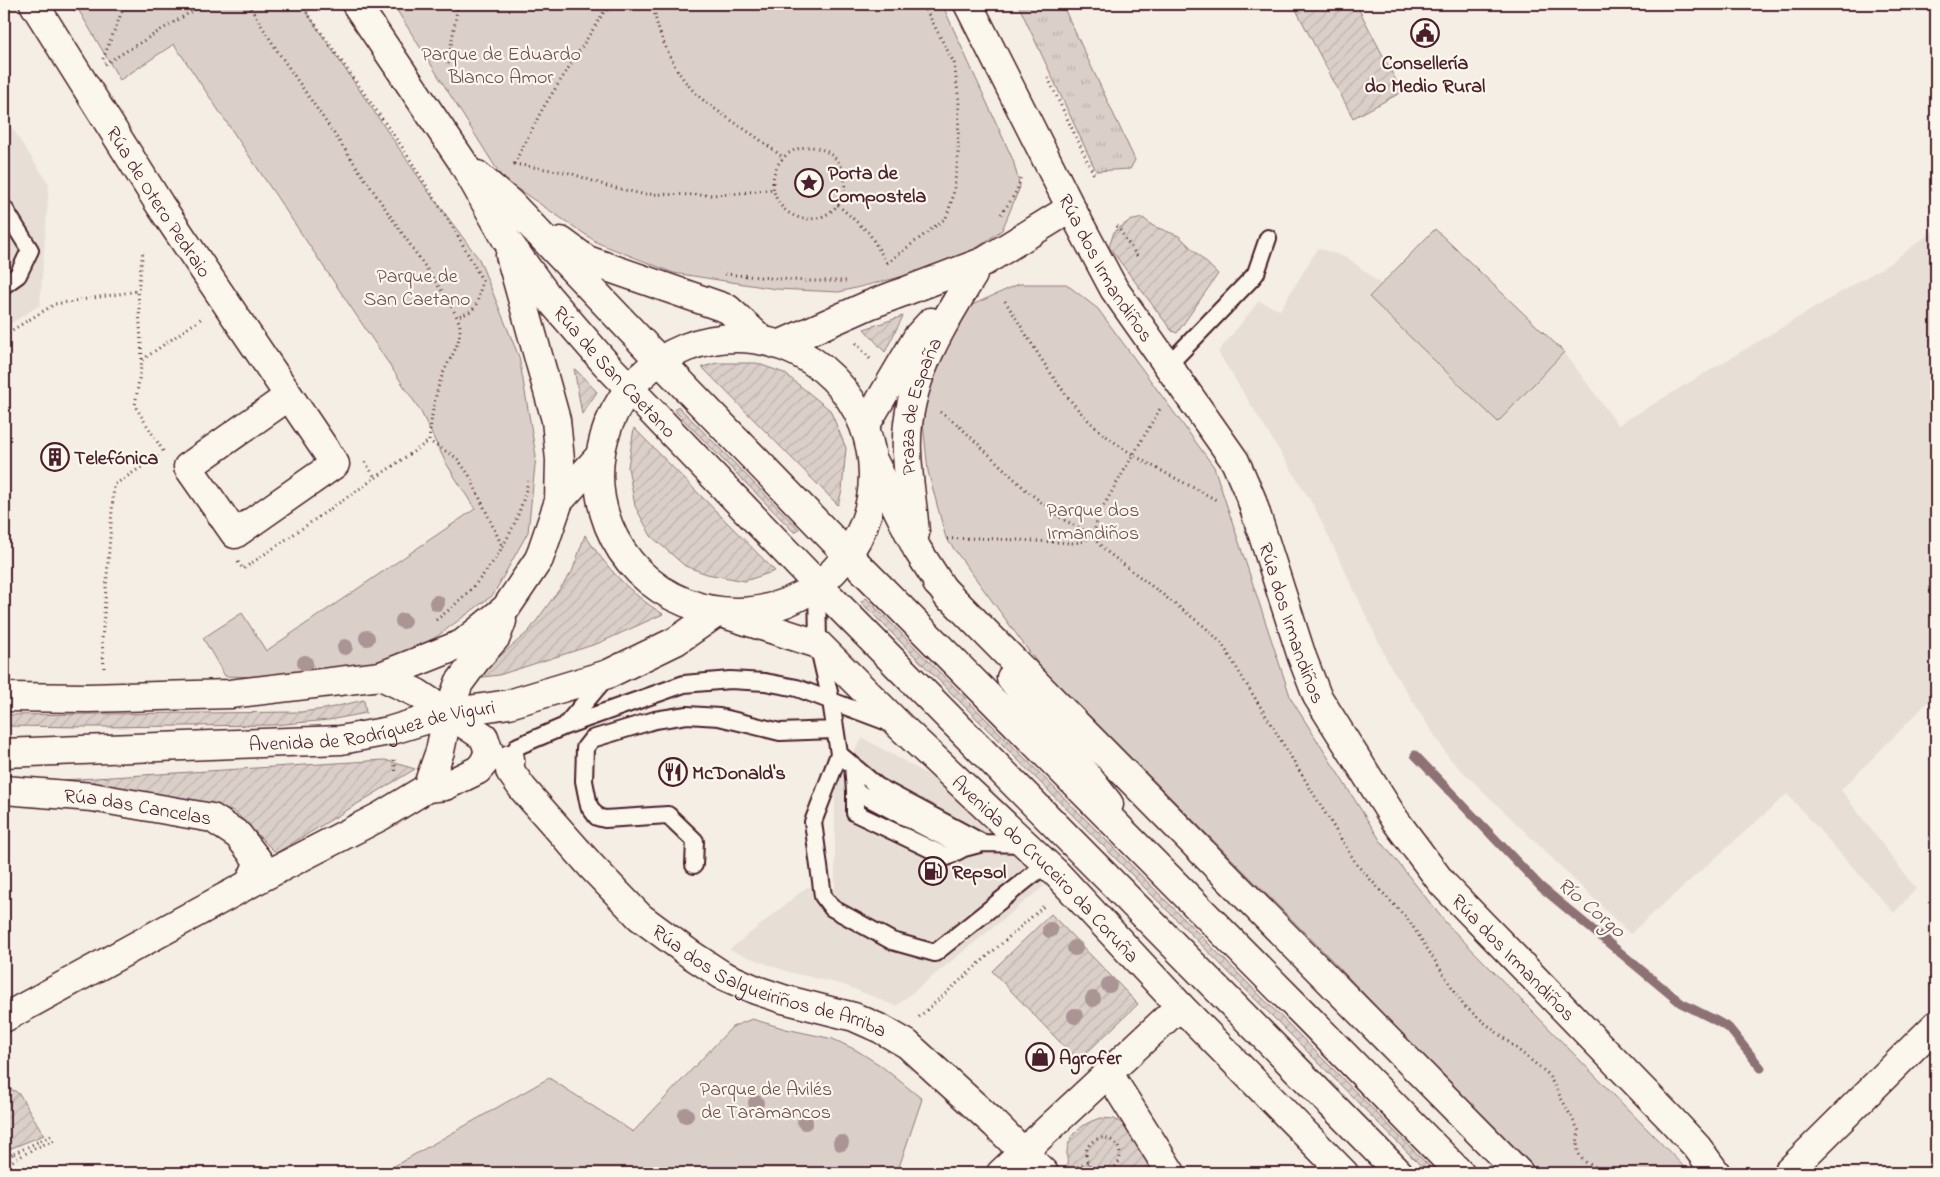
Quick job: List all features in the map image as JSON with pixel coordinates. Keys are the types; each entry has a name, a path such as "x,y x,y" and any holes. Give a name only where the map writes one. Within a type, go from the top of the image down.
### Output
{"street":[{"name":"Rúa de Otero Pedraio","path":"34,4 160,205 334,464 235,534 188,467 288,396"},
{"name":"Rúa de San Caetano","path":"356,4 462,161 506,239 548,297 606,364 818,584"},
{"name":"Rúa dos Irmandiños","path":"968,4 1114,289 1235,461 1250,498 1302,657 1317,696 1395,820 1442,883 1670,1118 1716,1173"},
{"name":"Rúa de San Caetano","path":"462,161 510,203 848,555"},
{"path":"510,203 587,260 728,309 772,342"},
{"name":"Praza de España","path":"772,342 820,365 844,390 865,426 873,460 872,495 858,539 848,555 818,584 768,609 718,612 662,592 628,561 602,510 599,457 613,412 630,387 659,360 688,346 719,340 772,342 869,305 979,268 1071,208"},
{"path":"427,788 440,751 448,713 459,683 496,638 506,608 539,559 559,501 560,460 556,420 506,239"},
{"name":"Praza de España","path":"865,426 918,336 979,268"},
{"name":"Praza de España","path":"917,549 907,451 911,405 920,372 941,325 979,268"},
{"path":"559,501 599,457"},
{"path":"873,460 917,549 938,583 1152,861"},
{"path":"848,555 1460,1173"},
{"path":"938,583 1519,1173"},
{"name":"Avenida do Cruceiro da Coruña","path":"818,584 1399,1173"},
{"path":"4,697 88,698 230,694 381,676 462,644 506,608"},
{"name":"Avenida do Cruceiro da Coruña","path":"718,612 818,644 900,726 1046,864 1180,1006 1344,1173"},
{"name":"Avenida de Rodríguez de Viguri","path":"4,753 341,740 389,731 448,713 509,704 608,674 676,641 718,612"},
{"name":"Rúa dos Salgueiriños de Arriba","path":"381,676 417,693 484,737 523,789 591,866 640,917 690,954 722,974 756,990 783,1000 854,1017 907,1044 1024,1152 1057,1172"},
{"path":"4,1018 250,884 381,816 427,788 445,786 478,770 503,761 497,731 509,704"},
{"name":"Rúa das Cancelas","path":"4,790 92,797 212,818 238,835 259,862 250,884"},
{"path":"1001,1173 1180,1006"},
{"path":"1786,1173 1936,1025"},
{"path":"1109,1074 1171,1173"}],"lane":[{"path":"4,208 30,250 18,275 4,285"},
{"path":"1168,365 1256,273 1268,238"},
{"path":"818,584 818,644 831,701 839,754 813,822 823,896 832,908 892,941 935,953 1046,864"},
{"path":"565,726 608,674"},
{"path":"503,761 518,746 565,726 684,684 730,680 765,682 797,688 900,726"},
{"path":"694,865 696,841 668,816 605,819 597,817 589,806 584,781 585,748 592,738 655,720 686,715 719,717 780,732 834,730"},
{"path":"839,754 877,786 983,843"},
{"path":"853,765 855,791 964,848 983,843 1026,844"}],"path":[{"path":"67,15 87,4"},
{"path":"125,4 100,67 204,4"},
{"path":"248,4 278,52 448,300 456,316 460,328 457,345 443,374 436,396 429,441 458,458 469,475 503,548"},
{"path":"301,4 402,147 457,234 482,280 478,303 473,310 465,315 456,316"},
{"path":"448,64 458,4"},
{"path":"514,164 544,108 604,12 616,4"},
{"path":"654,4 660,36 685,83 700,99 717,112 747,130 784,158"},
{"path":"887,263 946,218 953,196 958,157 959,101 954,63 923,4"},
{"path":"1048,78 1095,177"},
{"path":"805,147 817,148 828,153 837,161 843,171 845,183 838,205 829,213 818,218 806,219 795,216 785,209 778,200 774,189 776,172 784,158 794,151 805,147"},
{"path":"514,164 520,171"},
{"path":"514,164 570,172 607,186 642,194 708,195 774,189"},
{"path":"998,220 1021,180 1020,172"},
{"path":"838,205 870,233 888,268"},
{"path":"1115,223 1138,256"},
{"path":"104,669 102,640 114,485 164,453 135,406 142,360 138,291 143,250"},
{"path":"718,274 805,281 855,280"},
{"path":"482,280 488,279"},
{"path":"4,335 55,304 138,291"},
{"path":"1005,301 1070,399 1104,435 1227,506 1250,498"},
{"path":"142,360 205,316"},
{"path":"852,338 870,359"},
{"path":"943,539 977,538 1074,543 1084,541 1094,535 1100,512 1163,404"},
{"path":"937,410 958,425 1026,490 1064,520 1094,535 1098,543 1106,551 1205,627 1222,644 1357,865 1410,922 1464,1006 1548,1074 1579,1131 1577,1140 1579,1157 1583,1162 1616,1173"},
{"path":"429,626 452,608 481,578 503,548 525,496 528,478"},
{"path":"393,757 397,780"},
{"path":"918,1018 1051,900"},
{"path":"4,1161 13,1154 54,1134"},
{"path":"4,1166 34,1148 57,1139"},
{"path":"1098,1139 1108,1139 1117,1145 1119,1160 1108,1171 1096,1170 1088,1162 1086,1157 1089,1146 1098,1139"},
{"path":"4,1154 13,1154"},
{"path":"1057,1172 1088,1162"},
{"path":"1113,1168 1117,1173"}],"shaded area":[{"path":"4,116 49,184 40,305 4,328"},
{"path":"1435,229 1564,352 1618,425 1890,263 1936,229 1936,694 1841,790 1916,889 1894,913 1787,794 1630,934 1449,758 1389,664 1315,508 1218,352 1259,301 1280,310 1318,248 1348,258 1381,284"},
{"name":"Repsol","path":"863,738 946,785 1018,856 1044,886 896,1006 844,985 789,972 729,950 807,887 835,889 835,777"}],"green space":[{"name":"Parque de San Caetano","path":"75,4 301,4 428,191 479,259 519,357 536,456 528,532 493,595 436,637 388,661 291,678 225,676 203,638 242,613 266,651 475,509 446,463 420,410 174,44 120,80"},
{"name":"Parque de Eduardo Blanco Amor","path":"393,4 942,4 1013,160 1020,187 1002,230 954,264 839,292 776,289 674,273 598,243 503,179"},
{"path":"1018,4 1062,4 1135,160 1130,169 1096,171"},
{"path":"1293,4 1356,4 1402,92 1353,118"},
{"path":"1143,218 1153,226 1179,236 1218,274 1177,333 1172,331 1109,247 1114,232 1129,221"},
{"path":"1435,229 1564,352 1498,422 1369,297"},
{"name":"Parque dos Irmandiños","path":"1019,284 1066,284 1098,309 1214,467 1291,699 1380,840 1446,923 1690,1173 1534,1173 1329,957 1039,665 946,538 928,471 922,413 939,361 972,305"},
{"path":"903,316 885,352 864,329"},
{"path":"717,363 756,363 784,373 830,410 846,448 842,490 838,505 702,367"},
{"path":"574,368 597,392 582,414"},
{"path":"678,406 799,529 795,533 674,410"},
{"path":"634,428 775,571 745,581 707,574 685,566 651,536 635,506 628,467"},
{"path":"585,535 620,579 663,614 599,643 499,675 475,678 529,631 572,572"},
{"path":"866,598 1436,1173 1428,1173 861,602"},
{"path":"364,700 366,713 329,720 274,725 4,726 4,715 301,712 325,709"},
{"path":"385,760 415,769 276,853 234,811 63,786 63,780"},
{"path":"1051,914 1138,1004 1078,1061 992,971"},
{"name":"Parque de Avilés de Taramancos","path":"752,1019 786,1029 833,1039 856,1050 880,1065 922,1099 897,1173 382,1173 549,1078 633,1132 732,1027"},
{"path":"9,1089 20,1095 44,1135 4,1151 4,1090"},
{"path":"1101,1118 1114,1119 1126,1125 1161,1173 1071,1173 1067,1154 1071,1138 1083,1126"}],"waterway":[{"name":"Río Corgo","path":"1415,755 1541,887 1681,1003 1729,1028 1761,1068"}],"place":[{"name":"Consellería do Medio Rural","path":"1425,33"},
{"name":"Porta de Compostela","path":"809,183"},
{"name":"Telefónica","path":"55,457"},
{"name":"McDonald's","path":"673,772"},
{"name":"Repsol","path":"933,871"},
{"name":"Agrofer","path":"1040,1057"}]}
